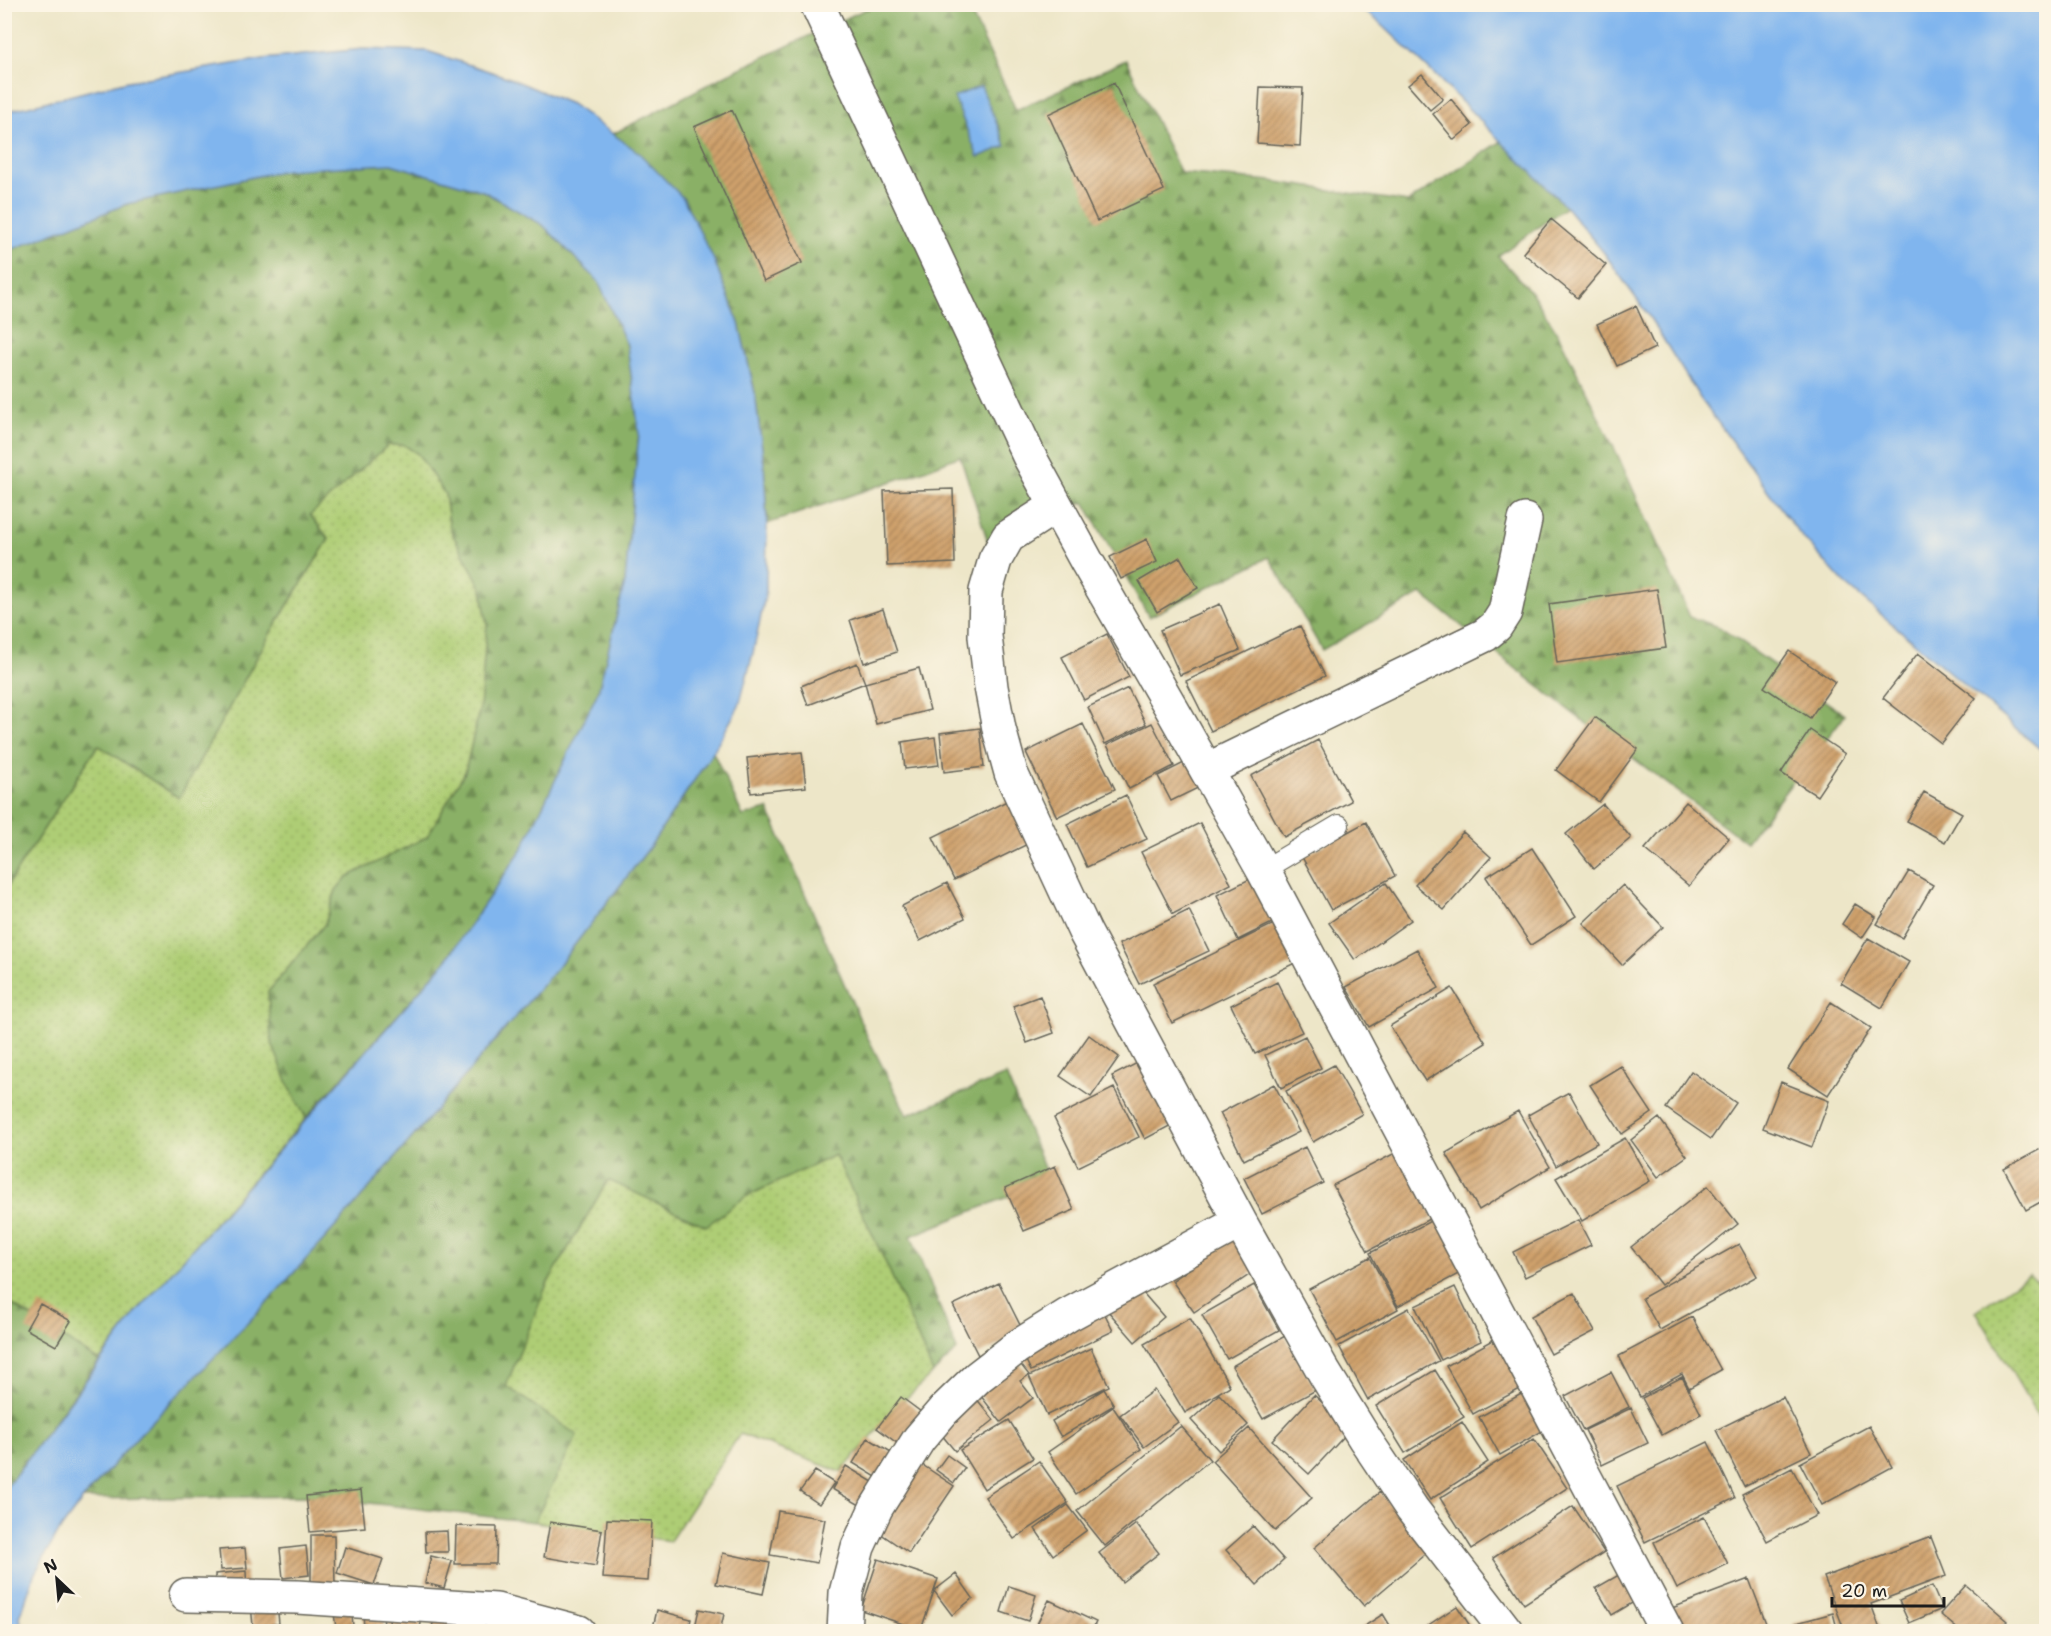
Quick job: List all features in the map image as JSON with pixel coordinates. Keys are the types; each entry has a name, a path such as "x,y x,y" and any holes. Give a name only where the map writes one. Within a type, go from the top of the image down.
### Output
{"street":[{"path":"816,4 1029,456 1263,870 1667,1632"},
{"path":"1056,507 1008,537 995,560 986,591 986,636 991,687 1011,773 1084,932 1240,1222 1325,1374 1412,1509 1507,1632"},
{"path":"1207,770 1485,635 1496,626 1506,612 1525,520"},
{"path":"844,1632 846,1593 863,1538 876,1508 919,1439 943,1411 978,1377 1017,1347 1068,1315 1240,1222"},
{"path":"186,1594 297,1597 496,1610 579,1632"}],"lane":[{"path":"1263,870 1339,825"}],"green space":[{"path":"967,4 1016,110 1126,60 1181,173 1271,181 1408,202 1502,141 1566,207 1498,256 1532,293 1557,332 1619,458 1690,617 1719,627 1845,715 1746,842 1575,715 1421,594 1322,650 1269,557 1149,617 1084,502 990,548 960,456 767,524 764,464 755,393 739,323 713,258 683,198 613,134 728,74 874,5"},
{"path":"391,164 483,191 543,225 598,281 627,345 639,433 625,582 598,692 522,849 445,962 306,1118 289,1086 271,1041 268,992 325,924 336,890 347,877 427,837 465,772 480,708 487,625 482,589 450,529 445,494 418,454 404,445 388,445 310,515 329,539 271,632 179,798 98,745 5,889 5,252 127,204 286,170"},
{"path":"388,445 405,445 418,454 445,494 450,529 482,589 487,625 480,708 465,772 427,837 347,877 336,890 325,924 268,992 289,1086 306,1118 136,1313 99,1361 5,1300 5,889 98,745 179,798 271,632 329,539 310,515"},
{"path":"713,752 743,816 768,809 867,1036 907,1115 1006,1075 1049,1180 911,1236 957,1350 933,1373 891,1274 835,1155 745,1197 706,1226 608,1180 547,1284 506,1386 577,1435 534,1522 308,1496 83,1499 138,1436 260,1310 347,1214 556,969 649,848"},
{"path":"835,1155 891,1274 933,1373 896,1408 841,1472 740,1434 670,1541 534,1522 576,1435 506,1386 547,1284 608,1179 706,1226 745,1197"},
{"path":"2029,1275 2046,1289 2046,1430 1976,1311"},
{"path":"5,1300 99,1361 5,1489"}],"water":[{"path":"1356,5 2046,5 2046,754 1844,583 1799,533 1700,398 1650,318 1604,253 1566,207 1434,74 1379,22"},
{"path":"363,49 427,51 507,77 571,104 638,152 683,198 713,258 739,323 755,393 764,464 767,524 766,592 753,653 739,706 713,752 649,848 556,969 347,1214 260,1310 138,1436 83,1499 58,1533 34,1575 20,1617 22,1631 5,1631 5,1489 136,1313 445,962 522,849 598,692 625,582 639,433 627,345 598,281 543,225 483,191 391,164 286,170 127,204 5,252 5,112 128,81 263,59"},
{"path":"981,86 1006,146 978,157 954,97"}],"building":[{"path":"1422,74 1443,99 1430,110 1408,85"},
{"path":"1114,83 1164,190 1097,221 1048,114"},
{"path":"1260,87 1303,88 1300,146 1257,143"},
{"path":"1451,99 1472,125 1454,140 1433,114"},
{"path":"732,110 802,263 764,281 694,127"},
{"path":"1551,219 1606,265 1578,298 1523,253"},
{"path":"1636,306 1655,348 1617,366 1597,324"},
{"path":"953,489 955,563 887,566 884,491"},
{"path":"1147,539 1157,562 1121,579 1110,557"},
{"path":"1180,557 1198,588 1157,612 1139,581"},
{"path":"1657,589 1666,648 1557,663 1549,604"},
{"path":"1220,604 1240,650 1180,675 1160,630"},
{"path":"883,609 897,652 864,663 850,620"},
{"path":"1300,626 1325,676 1211,731 1186,681"},
{"path":"1107,634 1129,677 1084,700 1062,657"},
{"path":"1789,651 1835,682 1810,718 1764,687"},
{"path":"1918,653 1976,698 1941,743 1883,698"},
{"path":"857,663 865,683 808,705 801,686"},
{"path":"919,668 930,710 876,724 865,683"},
{"path":"1128,688 1146,724 1105,744 1088,707"},
{"path":"1595,717 1638,749 1599,802 1556,770"},
{"path":"1152,723 1174,766 1129,789 1107,745"},
{"path":"1083,724 1115,789 1057,817 1026,752"},
{"path":"980,728 984,767 944,772 940,733"},
{"path":"1810,730 1845,754 1817,796 1781,773"},
{"path":"935,737 939,765 905,769 902,742"},
{"path":"1318,740 1351,801 1284,837 1251,776"},
{"path":"802,752 806,787 751,793 747,758"},
{"path":"1194,758 1206,784 1171,801 1158,776"},
{"path":"1924,792 1962,813 1945,842 1907,821"},
{"path":"1126,795 1147,839 1087,867 1067,824"},
{"path":"1013,798 1034,841 954,880 933,837"},
{"path":"1686,802 1729,838 1689,886 1645,849"},
{"path":"1603,804 1631,838 1594,869 1566,834"},
{"path":"1366,822 1395,876 1331,910 1302,857"},
{"path":"1200,823 1231,884 1173,914 1141,852"},
{"path":"1463,832 1491,857 1444,910 1415,885"},
{"path":"1532,848 1576,916 1531,945 1486,877"},
{"path":"1909,871 1933,885 1902,938 1877,924"},
{"path":"1254,877 1276,921 1238,940 1217,895"},
{"path":"947,883 965,918 920,941 902,906"},
{"path":"1386,883 1411,920 1355,960 1329,923"},
{"path":"1623,885 1663,927 1622,965 1583,923"},
{"path":"1855,904 1876,917 1862,938 1842,924"},
{"path":"1189,910 1209,951 1139,984 1119,944"},
{"path":"1280,921 1299,961 1172,1023 1153,983"},
{"path":"1868,938 1909,962 1882,1008 1841,983"},
{"path":"1417,949 1439,988 1369,1027 1346,987"},
{"path":"1277,982 1302,1032 1255,1054 1231,1005"},
{"path":"1452,988 1486,1043 1425,1081 1390,1026"},
{"path":"1040,996 1054,1033 1027,1043 1013,1006"},
{"path":"1831,1002 1871,1028 1828,1095 1788,1069"},
{"path":"1089,1035 1119,1057 1091,1097 1060,1076"},
{"path":"1305,1036 1321,1068 1281,1088 1265,1055"},
{"path":"1147,1058 1179,1121 1145,1139 1112,1076"},
{"path":"1334,1065 1362,1114 1313,1142 1286,1091"},
{"path":"1621,1066 1652,1113 1622,1134 1590,1085"},
{"path":"1691,1071 1736,1103 1711,1139 1666,1108"},
{"path":"1781,1082 1829,1101 1812,1147 1763,1128"},
{"path":"1274,1084 1299,1132 1244,1160 1220,1113"},
{"path":"1114,1088 1139,1137 1078,1167 1054,1118"},
{"path":"1569,1092 1597,1143 1556,1166 1528,1115"},
{"path":"1518,1111 1550,1167 1479,1210 1446,1153"},
{"path":"1659,1118 1687,1156 1658,1177 1631,1140"},
{"path":"1625,1138 1650,1181 1582,1221 1556,1178"},
{"path":"2046,1146 2046,1199 2026,1210 2004,1169"},
{"path":"1305,1147 1323,1183 1262,1214 1244,1178"},
{"path":"1399,1151 1433,1217 1368,1251 1333,1185"},
{"path":"1055,1166 1074,1210 1024,1231 1005,1188"},
{"path":"1708,1186 1738,1224 1661,1285 1631,1247"},
{"path":"1438,1217 1466,1270 1398,1306 1370,1253"},
{"path":"1578,1220 1591,1245 1525,1277 1513,1252"},
{"path":"1235,1237 1258,1269 1194,1312 1172,1281"},
{"path":"1739,1244 1757,1276 1660,1330 1642,1298"},
{"path":"1370,1257 1398,1309 1337,1342 1309,1289"},
{"path":"999,1283 1024,1333 978,1355 953,1305"},
{"path":"1254,1285 1279,1330 1227,1359 1202,1315"},
{"path":"1137,1286 1164,1317 1135,1342 1108,1311"},
{"path":"1455,1287 1481,1341 1441,1360 1415,1306"},
{"path":"1574,1293 1595,1331 1551,1354 1531,1316"},
{"path":"40,1304 71,1321 56,1346 26,1329"},
{"path":"1409,1308 1439,1361 1368,1400 1339,1346"},
{"path":"1103,1310 1113,1331 1031,1371 1021,1350"},
{"path":"1692,1317 1721,1370 1689,1388 1682,1374 1640,1397 1619,1356"},
{"path":"1190,1318 1230,1386 1185,1413 1144,1344"},
{"path":"1285,1336 1316,1390 1263,1419 1232,1366"},
{"path":"1497,1338 1524,1387 1473,1414 1446,1366"},
{"path":"1091,1348 1109,1386 1047,1415 1029,1376"},
{"path":"1018,1361 1029,1375 1020,1381 1033,1398 1001,1422 977,1391"},
{"path":"1435,1370 1464,1417 1405,1453 1376,1406"},
{"path":"1611,1372 1629,1407 1583,1430 1565,1396"},
{"path":"1682,1377 1701,1414 1662,1435 1642,1398"},
{"path":"1104,1389 1114,1405 1061,1437 1052,1421"},
{"path":"1154,1390 1178,1422 1144,1447 1120,1415"},
{"path":"1525,1392 1546,1429 1500,1455 1479,1417"},
{"path":"1219,1394 1248,1425 1219,1451 1191,1420"},
{"path":"1314,1395 1351,1429 1309,1474 1272,1440"},
{"path":"901,1397 925,1415 901,1446 877,1428"},
{"path":"975,1397 994,1420 955,1451 936,1428"},
{"path":"1783,1397 1811,1453 1744,1486 1716,1430"},
{"path":"1113,1407 1141,1449 1076,1494 1048,1452"},
{"path":"1631,1408 1648,1443 1602,1465 1585,1430"},
{"path":"1009,1420 1033,1458 984,1489 960,1450"},
{"path":"1462,1422 1488,1462 1430,1500 1404,1460"},
{"path":"1181,1426 1210,1460 1105,1546 1077,1511"},
{"path":"1869,1426 1892,1467 1822,1505 1800,1463"},
{"path":"1249,1428 1312,1498 1275,1531 1212,1461"},
{"path":"868,1438 896,1455 881,1480 853,1463"},
{"path":"1534,1439 1567,1488 1472,1549 1440,1498"},
{"path":"1708,1442 1735,1498 1645,1542 1617,1486"},
{"path":"947,1455 965,1468 954,1483 936,1470"},
{"path":"1039,1461 1068,1503 1014,1539 985,1497"},
{"path":"921,1464 954,1486 909,1553 877,1531"},
{"path":"846,1466 878,1485 865,1508 832,1489"},
{"path":"1792,1468 1817,1515 1767,1541 1742,1494"},
{"path":"815,1471 834,1483 819,1504 800,1491"},
{"path":"361,1490 365,1527 310,1532 306,1496"},
{"path":"1380,1492 1430,1550 1364,1606 1314,1548"},
{"path":"1068,1505 1087,1530 1053,1555 1035,1529"},
{"path":"1573,1506 1604,1552 1524,1604 1493,1558"},
{"path":"778,1511 825,1519 817,1563 770,1555"},
{"path":"1704,1517 1728,1564 1677,1589 1654,1542"},
{"path":"607,1519 652,1521 648,1581 603,1578"},
{"path":"550,1522 602,1530 596,1566 544,1557"},
{"path":"1136,1524 1159,1553 1122,1582 1099,1553"},
{"path":"456,1526 497,1527 496,1564 455,1564"},
{"path":"1253,1526 1284,1560 1257,1585 1226,1550"},
{"path":"447,1531 448,1552 426,1552 425,1532"},
{"path":"311,1535 334,1535 335,1587 311,1587"},
{"path":"1931,1537 1946,1576 1871,1604 1881,1632 1845,1632 1824,1577"},
{"path":"306,1546 309,1575 283,1578 280,1549"},
{"path":"345,1547 383,1559 374,1585 337,1573"},
{"path":"245,1548 247,1568 221,1570 219,1550"},
{"path":"723,1553 770,1563 763,1594 716,1584"},
{"path":"431,1556 452,1561 444,1588 425,1583"},
{"path":"878,1559 938,1579 921,1630 861,1610"},
{"path":"246,1571 247,1592 216,1594 215,1574"},
{"path":"1624,1572 1639,1599 1612,1615 1596,1588"},
{"path":"956,1574 973,1598 952,1615 934,1591"},
{"path":"1749,1579 1769,1631 1681,1632 1672,1608"},
{"path":"1966,1585 2008,1621 1998,1632 1961,1632 1940,1614"},
{"path":"1009,1586 1036,1595 1028,1621 1001,1612"},
{"path":"1932,1586 1942,1609 1909,1623 1899,1601"},
{"path":"1049,1600 1096,1622 1091,1632 1033,1632"},
{"path":"277,1602 279,1624 253,1626 251,1605"},
{"path":"351,1604 353,1626 336,1628 333,1606"},
{"path":"1457,1606 1474,1632 1418,1632"},
{"path":"383,1608 384,1632 364,1632 363,1609"},
{"path":"392,1608 423,1614 419,1632 387,1632"},
{"path":"699,1609 724,1614 720,1632 694,1632"},
{"path":"436,1610 470,1620 467,1632 431,1632"},
{"path":"657,1610 691,1619 688,1632 652,1632"},
{"path":"1833,1613 1838,1632 1795,1632 1793,1624"},
{"path":"1383,1614 1394,1632 1362,1632 1360,1629"},
{"path":"479,1624 514,1625 514,1632 479,1632"}]}
